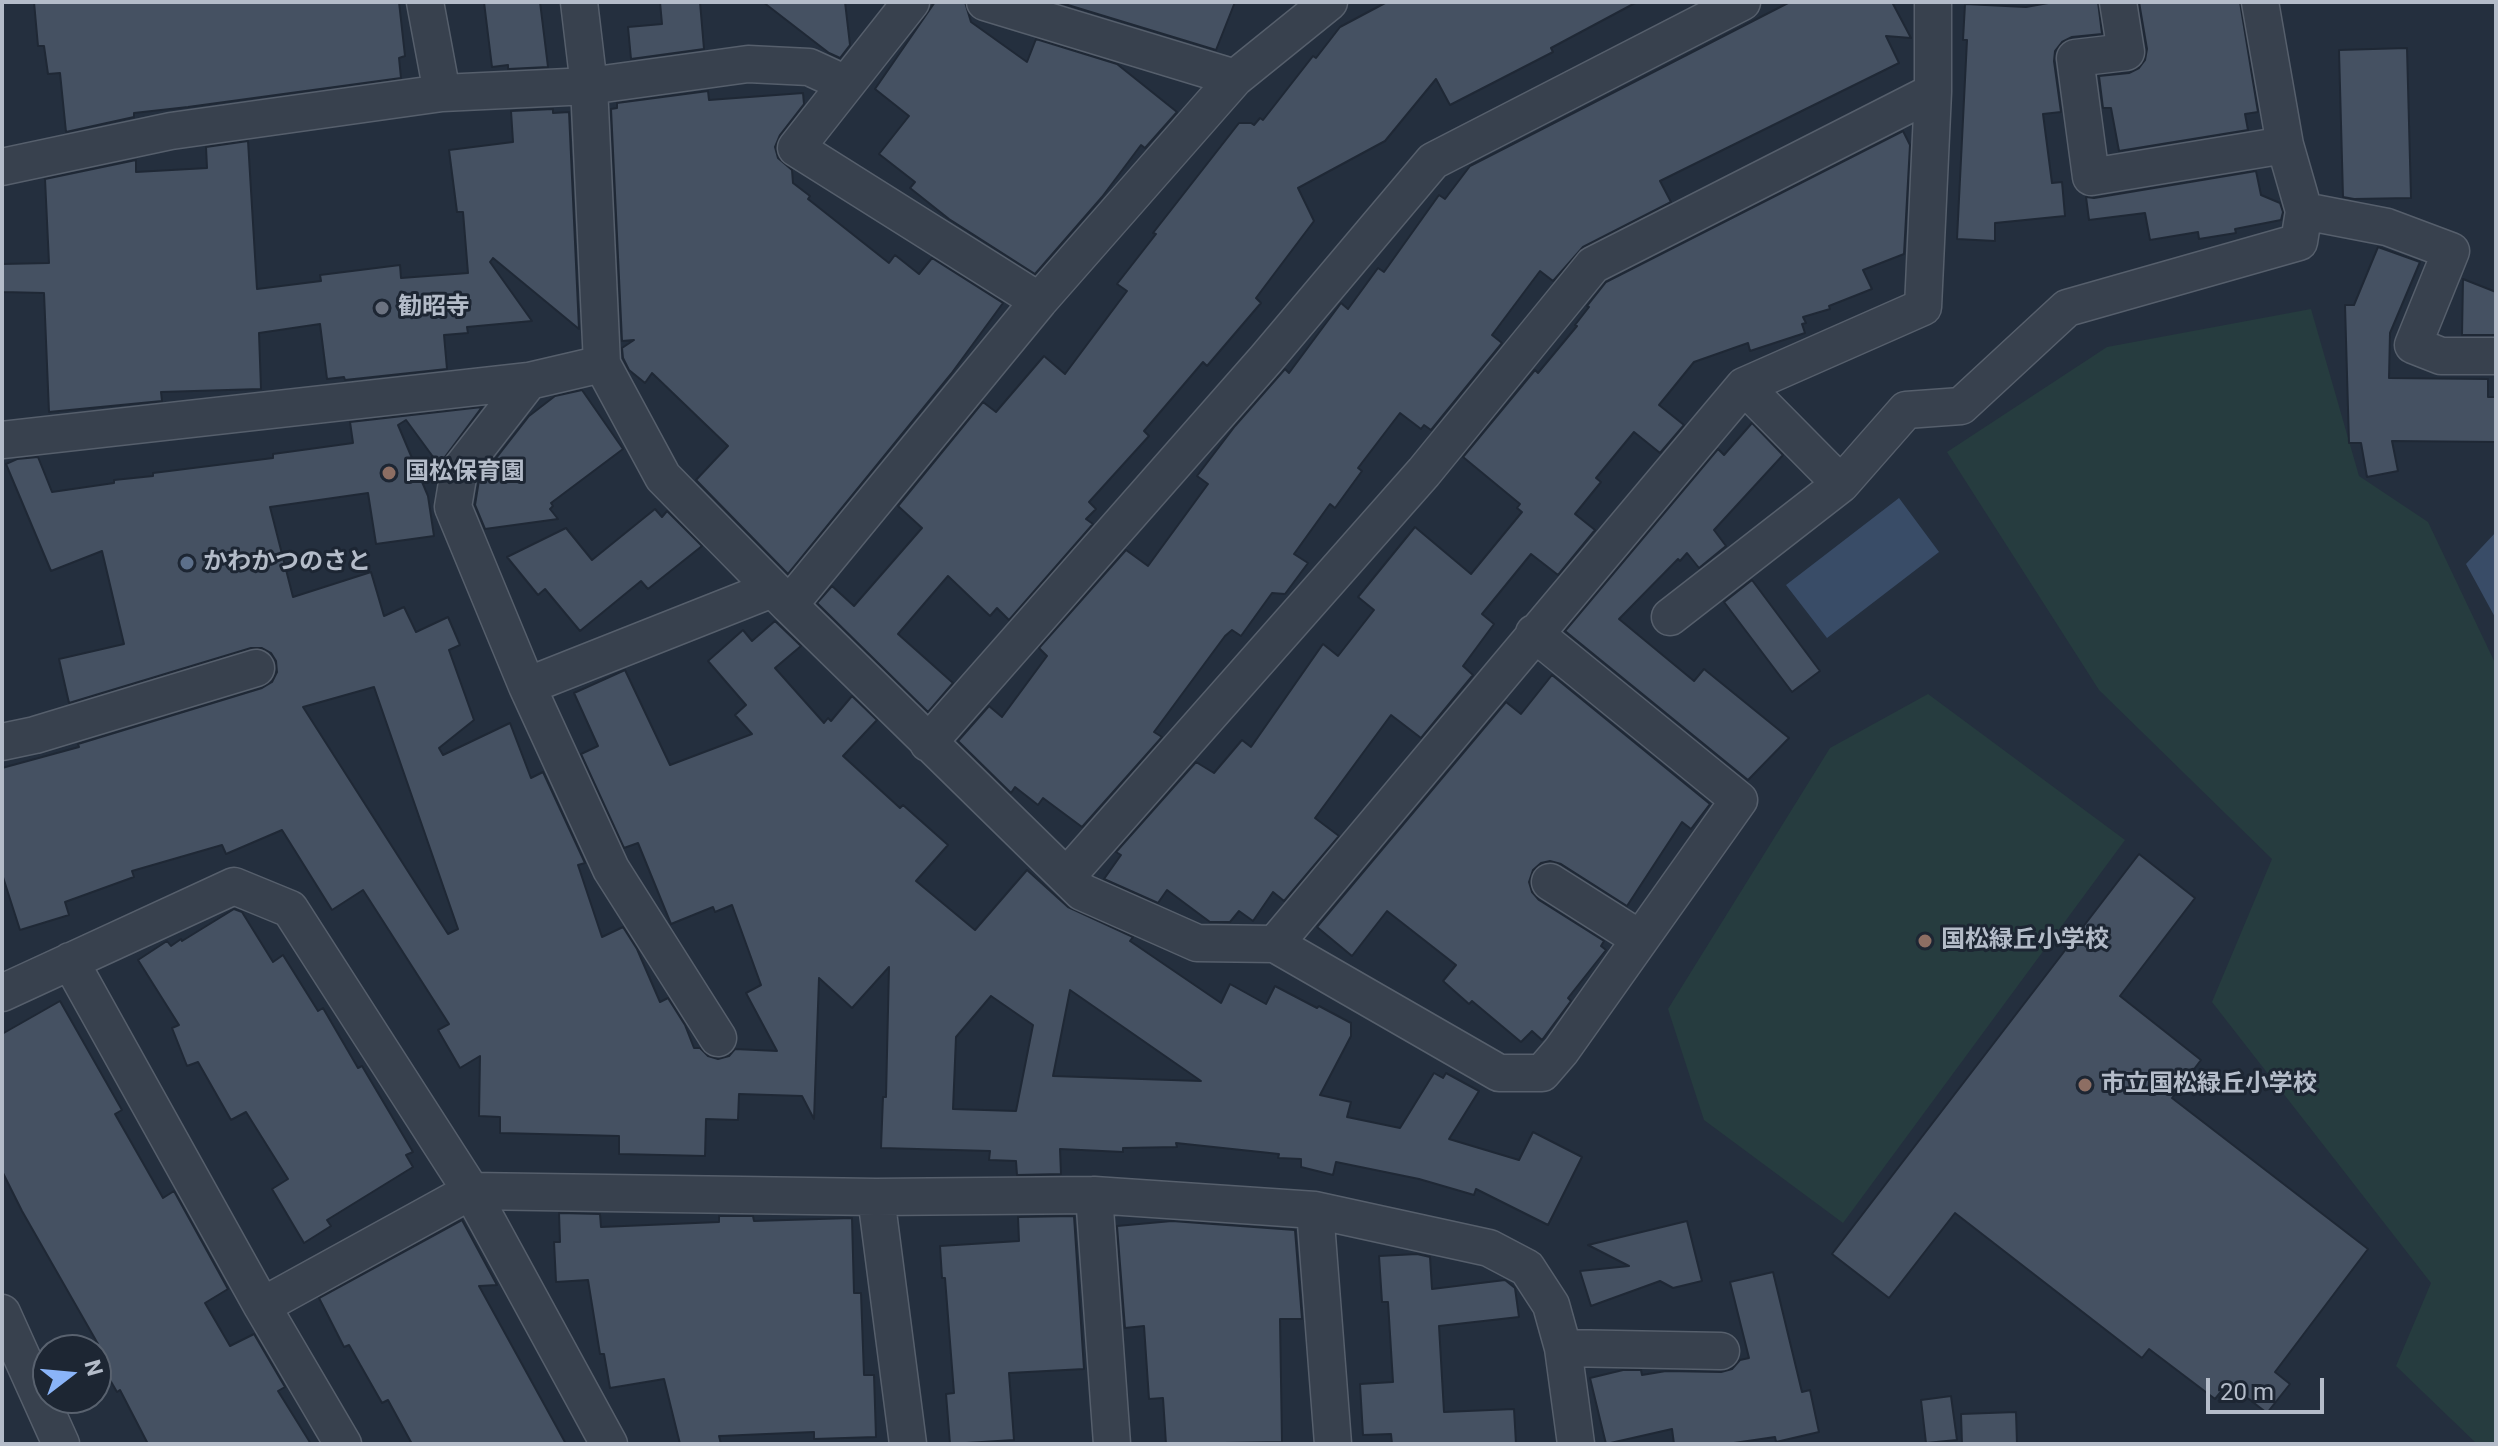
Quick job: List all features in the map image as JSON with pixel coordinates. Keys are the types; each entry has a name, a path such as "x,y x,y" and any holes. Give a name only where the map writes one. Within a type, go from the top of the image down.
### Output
{"street":[{"path":"425,2 442,93"},
{"path":"579,2 589,86 602,364 663,477 928,743 1082,892 1197,943 1275,944 1499,1073 1542,1073 1561,1051 1739,800 1534,633"},
{"path":"911,2 796,148 1039,301"},
{"path":"985,2 1235,78"},
{"path":"527,686 781,597 1235,78 1329,2"},
{"path":"928,743 1266,359 1433,161 1742,2"},
{"path":"1275,944 1744,386 1923,307 1933,92 1933,2"},
{"path":"2118,2 2126,52 2075,58 2091,177 2285,145"},
{"path":"1670,617 1841,484 1906,410 1961,406 2067,308 2299,242 2304,211 2285,145 2260,2"},
{"path":"2,167 171,131 442,93 589,86 748,64 809,67 846,84"},
{"path":"1067,876 1424,472 1593,265 1933,92"},
{"path":"2304,211 2387,227 2451,251 2413,345 2441,356 2496,356"},
{"path":"2,440 529,381 602,364"},
{"path":"529,381 459,471 453,507 527,686 611,869 718,1038"},
{"path":"1744,386 1841,484"},
{"path":"2,742 35,735 256,668"},
{"path":"1550,882 1640,939"},
{"path":"2,993 234,886 290,909 471,1191 609,1444"},
{"path":"70,961 262,1306 343,1444"},
{"path":"262,1306 471,1191 876,1197 1094,1195 1315,1210 1489,1248 1527,1268 1551,1305 1563,1348 1576,1444"},
{"path":"1094,1195 1112,1444"},
{"path":"876,1197 908,1444"},
{"path":"1315,1210 1333,1444"},
{"path":"2,1313 61,1444"},
{"path":"1563,1348 1721,1351"}],"green space":[{"path":"2311,309 2359,476 2428,522 2496,665 2496,1444 2477,1444 2396,1366 2431,1283 2212,1002 2272,859 2099,690 1947,452 2107,347"},
{"path":"1928,694 2125,840 1843,1223 1704,1120 1668,1009 1830,748"}],"water":[{"path":"1899,498 1939,552 1827,638 1786,585"},
{"path":"2496,532 2496,619 2466,564"}],"building":[{"path":"34,2 399,2 405,56 399,58 401,78 134,113 134,117 66,132 60,73 48,74 44,46 38,46"},
{"path":"484,2 540,2 548,67 492,67"},
{"path":"660,2 700,2 704,49 631,59 628,27 662,24"},
{"path":"763,2 845,2 850,45 840,58 829,53"},
{"path":"935,2 965,2 971,22 1027,62 1036,39 1117,64 1177,112 1145,148 1141,145 1102,197 1035,274 949,219 910,188 915,182 879,154 909,116 875,89"},
{"path":"1058,2 1235,2 1216,50"},
{"path":"1387,2 1637,2 1551,48 1553,52 1450,105 1436,79 1385,141 1298,188 1314,221 1256,298 1261,303 1207,366 1203,362 1144,431 1149,436 1089,502 1096,509 1086,519 1093,524 1009,620 997,608 990,616 948,576 898,634 953,683 928,712 817,603 832,586 854,606 922,528 898,506 983,402 996,412 1044,356 1065,374 1127,291 1117,284 1239,123 1254,125 1260,118 1263,120 1340,27"},
{"path":"1790,2 1892,2 1911,38 1886,36 1899,63 1660,181 1671,202 1583,247 1553,281 1540,271 1492,335 1502,343 1431,430 1424,425 1421,429 1400,413 1358,468 1362,471 1335,508 1330,504 1294,554 1308,563 1285,594 1272,593 1241,636 1232,630 1225,636 1154,732 1162,737 1082,827 1043,798 1038,805 1015,787 1011,793 958,741 989,706 1002,717 1047,656 1039,648 1126,550 1148,566 1208,484 1197,476 1235,426 1285,369 1289,373 1341,303 1348,309 1378,268 1384,272 1439,195 1445,199 1470,166"},
{"path":"2054,2 2098,2 2102,34 2072,37 2062,42 2055,51 2061,112 2043,114 2052,183 2062,182 2065,216 1995,223 1995,241 1957,239 1967,40 1963,40 1965,4 2026,7"},
{"path":"2139,2 2240,2 2258,112 2245,114 2248,130 2119,151 2111,108 2103,108 2099,76 2129,73 2139,68 2145,60 2147,49"},
{"path":"2407,48 2411,198 2343,197 2339,50"},
{"path":"708,91 709,100 803,93 804,104 780,135 775,147 778,158 792,170 793,183 810,196 808,199 889,263 895,255 919,274 932,258 1003,303 951,374 788,574 696,480 728,446 652,373 645,383 629,370 623,358 622,348 634,340 622,341 611,109 617,108 617,103"},
{"path":"553,109 553,113 569,112 579,329 493,258 490,262 532,321 467,327 468,333 444,335 447,369 345,380 344,377 327,379 320,324 259,333 261,389 161,392 162,401 49,412 44,293 2,292 2,264 49,263 45,179 136,160 136,172 207,168 206,147 248,141 257,289 321,281 320,275 400,265 401,278 468,273 463,212 457,212 449,150 513,142 511,111"},
{"path":"1903,131 1910,145 1904,254 1863,270 1872,289 1829,306 1830,309 1803,317 1805,333 1750,351 1748,343 1694,362 1659,405 1684,425 1660,453 1634,432 1596,478 1601,482 1575,514 1595,530 1558,575 1531,554 1482,614 1494,624 1463,666 1473,675 1421,738 1391,715 1315,818 1339,836 1284,901 1273,892 1253,921 1239,911 1230,922 1210,922 1167,890 1158,903 1104,879 1121,855 1116,852 1196,762 1214,773 1242,740 1251,747 1323,644 1338,656 1374,610 1358,597 1415,527 1471,574 1522,512 1517,508 1520,504 1463,457 1535,370 1538,373 1577,326 1587,306 1606,282"},
{"path":"2256,171 2261,195 2280,203 2283,212 2281,220 2235,229 2236,233 2199,239 2198,232 2150,240 2145,213 2089,220 2086,197"},
{"path":"2378,247 2420,262 2390,333 2389,378 2488,379 2488,397 2496,397 2496,442 2392,441 2398,471 2367,477 2361,443 2349,443 2345,305 2354,305"},
{"path":"2463,279 2496,292 2496,335 2462,335"},
{"path":"582,390 623,449 551,503 553,506 550,509 558,519 485,529 475,505 479,480 529,416 555,396"},
{"path":"482,407 439,465 406,420 398,425 428,496 434,536 376,544 368,493 270,507 293,597 371,572 384,616 404,607 416,632 448,617 460,645 449,650 474,720 439,748 443,755 510,723 531,778 543,772 585,863 578,865 602,937 623,927 637,949 660,1002 668,998 685,1025 694,1048 700,1048 708,1056 718,1059 729,1056 735,1049 777,1051 746,993 761,985 732,905 715,912 713,907 671,924 638,843 624,848 581,754 598,746 574,693 625,670 670,765 752,734 735,715 746,705 708,661 743,630 752,641 775,621 801,646 775,668 824,723 828,718 831,721 852,696 877,720 843,756 900,808 903,805 948,845 916,881 975,930 1027,870 1068,907 1133,937 1130,941 1221,1003 1230,984 1266,1004 1275,986 1317,1008 1319,1006 1351,1023 1351,1036 1320,1095 1351,1102 1347,1117 1400,1128 1434,1073 1443,1078 1446,1073 1479,1091 1449,1139 1519,1160 1533,1132 1582,1157 1548,1225 1476,1189 1474,1195 1419,1179 1336,1162 1333,1175 1301,1167 1301,1159 1278,1158 1279,1154 1176,1143 1177,1147 1123,1148 1123,1152 1060,1149 1061,1174 1017,1175 1016,1161 989,1160 990,1151 881,1148 883,1097 886,1097 889,967 852,1008 819,978 814,1119 802,1096 739,1094 738,1120 706,1119 705,1156 619,1154 619,1136 500,1133 500,1117 479,1116 480,1056 460,1068 438,1030 449,1024 363,890 332,910 282,830 226,854 222,845 132,871 134,877 65,902 69,915 20,930 2,874 2,768 79,747 78,744 262,688 272,682 277,672 271,653 262,648 251,648 69,703 59,659 124,644 102,551 51,571 6,464 17,459 38,457 52,492 153,476 153,473 273,458 273,454 353,443 350,422","holes":["374,687 458,929 448,934 303,707","1070,990 1201,1081 1053,1076","991,996 1033,1025 1016,1111 953,1109 956,1037"]},
{"path":"1752,423 1783,455 1714,530 1726,546 1699,568 1687,553 1680,561 1678,559 1619,619 1694,681 1704,669 1789,738 1748,780 1565,631 1718,449 1724,455"},
{"path":"655,509 662,517 667,511 702,546 648,589 641,581 580,631 545,589 538,595 507,557 566,528 592,560"},
{"path":"1752,580 1820,671 1792,692 1724,602"},
{"path":"1552,675 1710,804 1691,829 1682,822 1627,906 1561,864 1550,861 1541,863 1533,870 1529,882 1539,900 1604,941 1601,946 1606,950 1568,998 1571,1001 1542,1040 1532,1031 1521,1042 1443,981 1456,965 1387,911 1352,956 1317,927 1506,702 1521,714"},
{"path":"2139,854 2195,898 2120,996 2201,1060 2172,1098 2368,1249 2275,1372 2290,1384 2267,1413 2228,1383 2215,1399 2149,1349 2142,1358 1955,1213 1889,1298 1832,1254"},
{"path":"234,909 242,912 273,962 283,955 318,1011 323,1008 413,1152 406,1155 413,1167 327,1220 331,1226 304,1243 272,1189 288,1179 246,1112 231,1120 198,1062 187,1066 172,1028 179,1025 138,960 167,941 171,946 182,941"},
{"path":"60,1001 122,1110 115,1114 163,1198 174,1191 228,1289 205,1303 230,1346 254,1334 285,1387 278,1391 311,1444 148,1444 120,1390 117,1392 112,1383 112,1334 92,1334 2,1171 2,1034"},
{"path":"559,1213 600,1214 601,1227 719,1222 719,1216 753,1216 754,1221 852,1218 854,1293 861,1293 864,1375 874,1375 876,1437 814,1439 814,1432 719,1436 721,1444 680,1444 664,1379 610,1388 604,1354 600,1354 588,1280 556,1282 554,1242 560,1242"},
{"path":"1074,1216 1084,1369 1009,1373 1014,1440 950,1444 946,1394 954,1393 940,1246 1019,1241 1018,1217"},
{"path":"462,1220 497,1285 479,1286 566,1444 412,1444 388,1400 382,1403 349,1345 344,1347 319,1298"},
{"path":"1172,1221 1295,1230 1302,1319 1280,1319 1282,1442 1166,1444 1163,1398 1149,1399 1144,1326 1125,1328 1117,1226"},
{"path":"1687,1221 1702,1281 1673,1288 1660,1281 1591,1306 1580,1271 1629,1266 1588,1245"},
{"path":"1417,1254 1430,1257 1432,1289 1505,1280 1515,1288 1519,1317 1439,1326 1444,1412 1514,1409 1516,1444 1392,1444 1391,1434 1363,1435 1360,1384 1393,1382 1388,1302 1382,1302 1379,1256"},
{"path":"1773,1272 1802,1392 1810,1390 1819,1432 1776,1442 1775,1437 1727,1444 1674,1444 1672,1429 1606,1444 1590,1378 1623,1370 1641,1370 1642,1375 1732,1369 1740,1360 1749,1358 1730,1282"},
{"path":"1951,1396 1957,1440 1926,1443 1921,1400"},
{"path":"2016,1412 2017,1444 1962,1444 1961,1414"}],"place":[{"name":"勧昭寺","path":"382,308"},
{"name":"国松保育園","path":"389,473"},
{"name":"かわかつのさと","path":"187,563"},
{"name":"国松緑丘小学校","path":"1925,941"},
{"name":"市立国松緑丘小学校","path":"2085,1085"}]}
